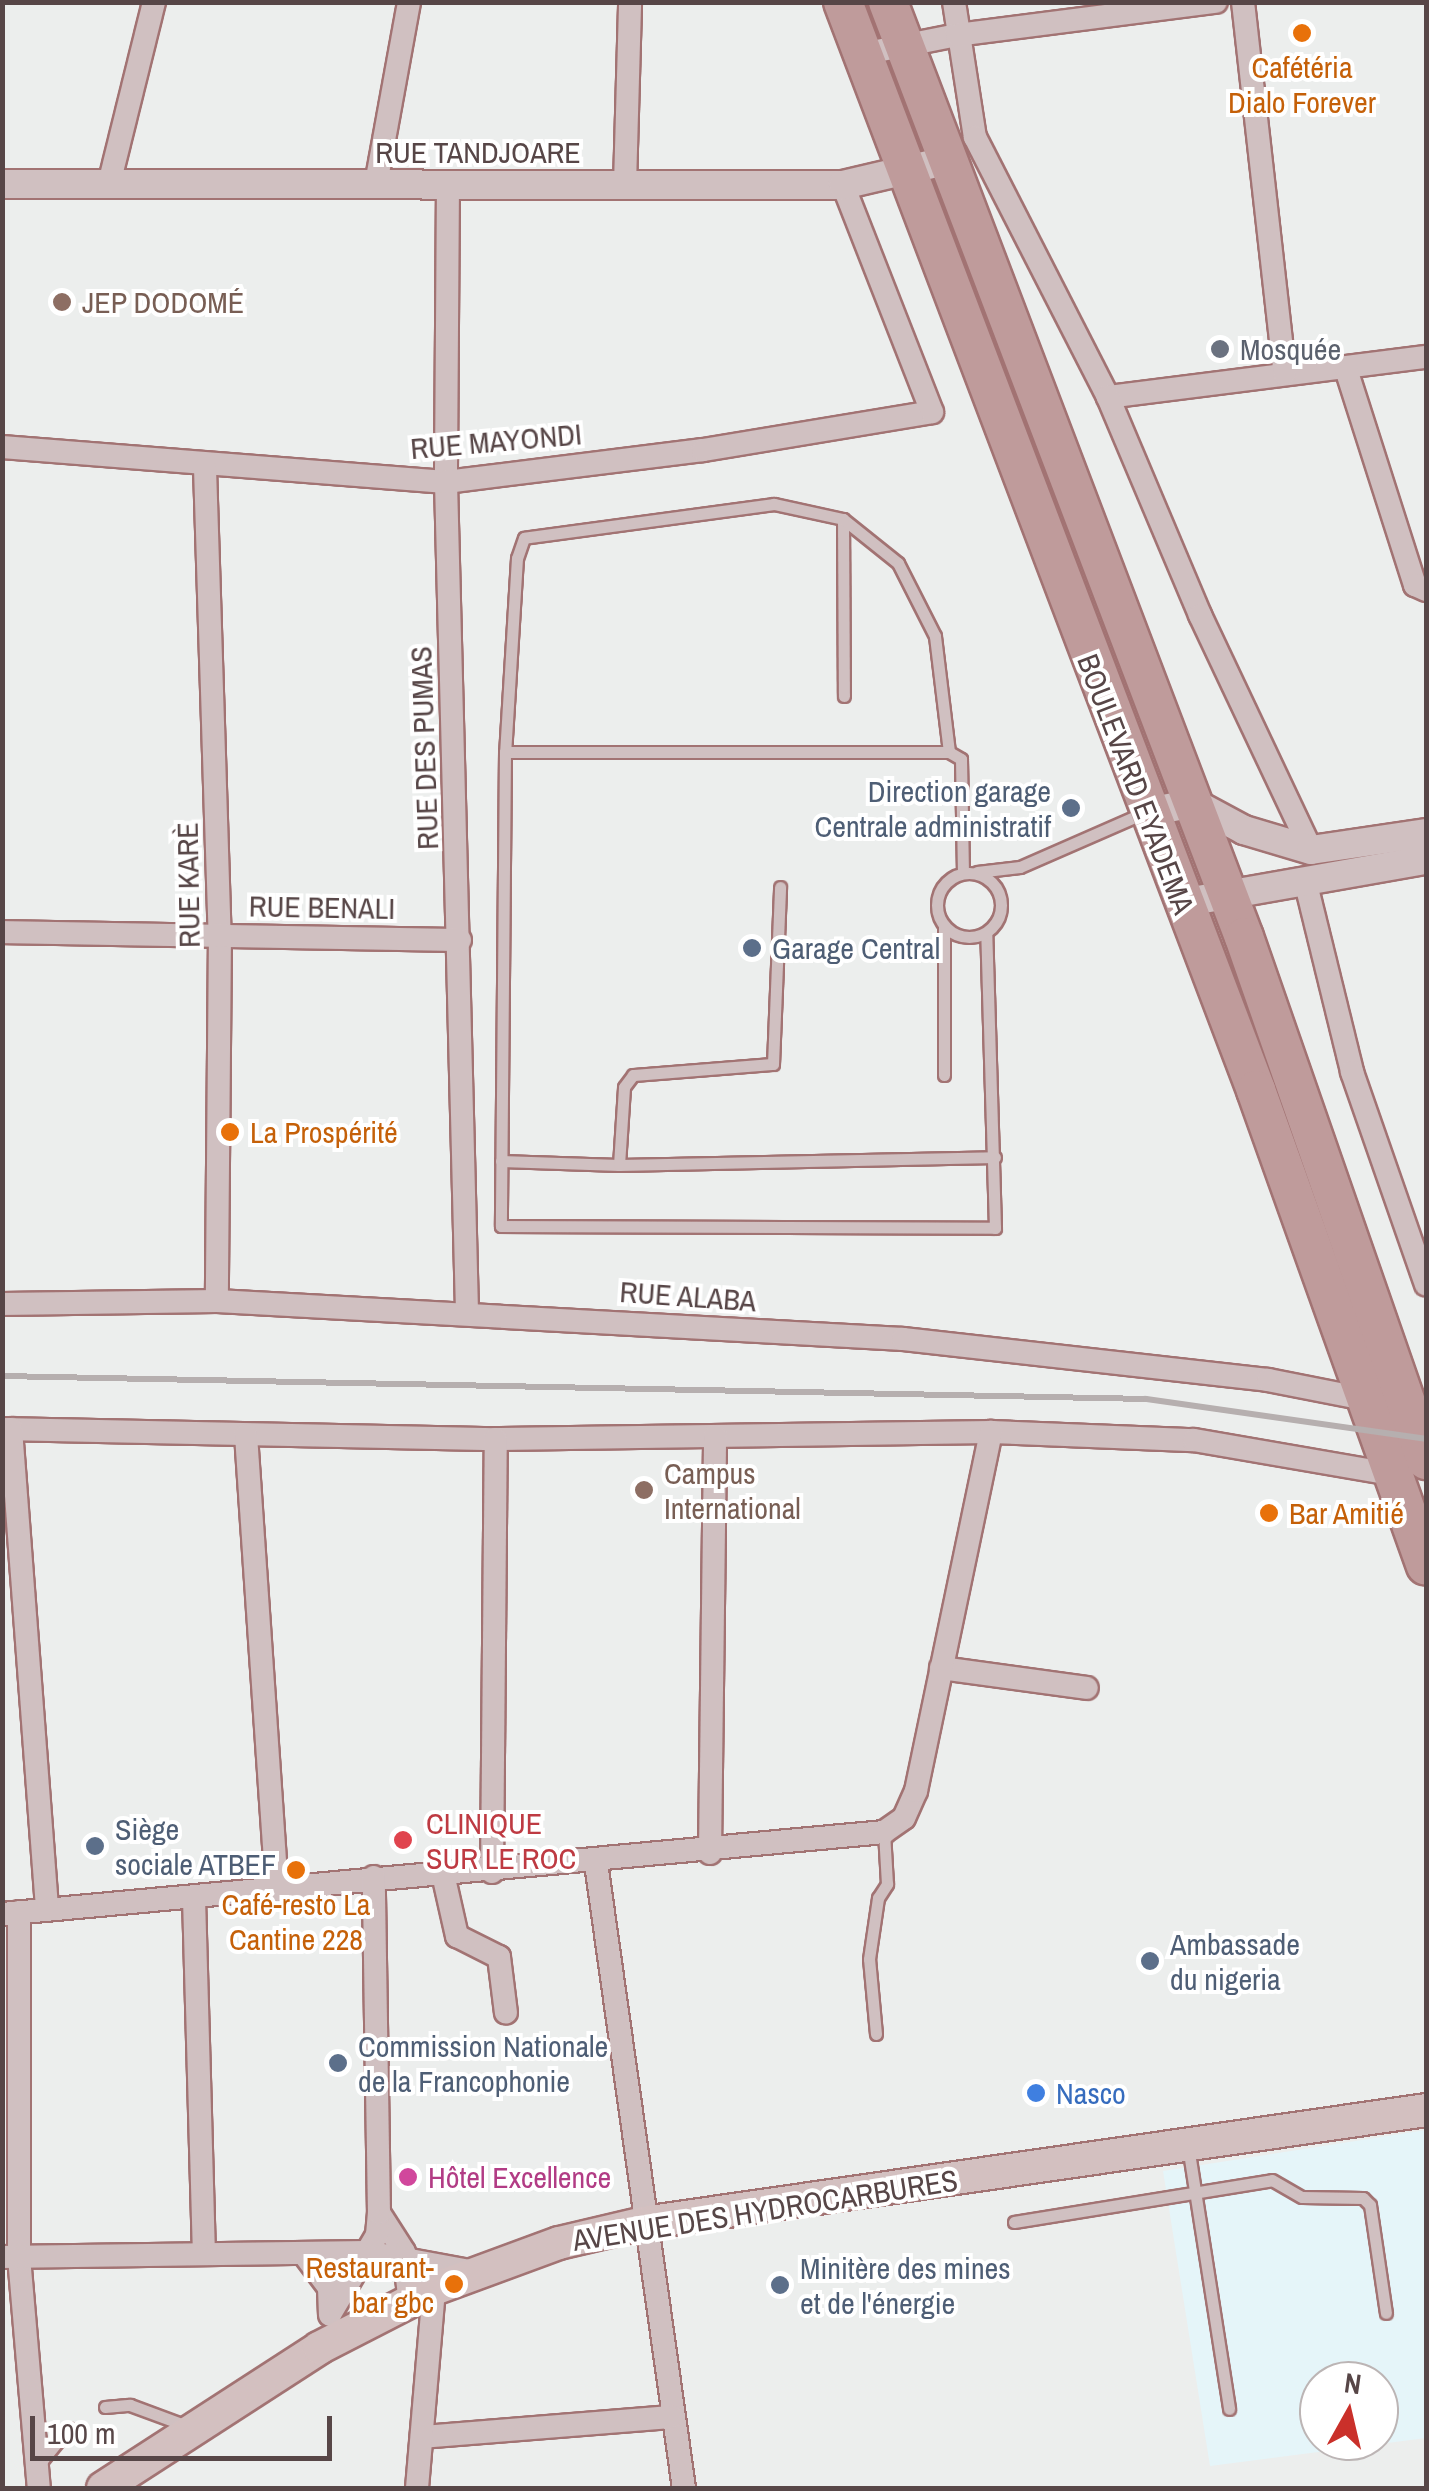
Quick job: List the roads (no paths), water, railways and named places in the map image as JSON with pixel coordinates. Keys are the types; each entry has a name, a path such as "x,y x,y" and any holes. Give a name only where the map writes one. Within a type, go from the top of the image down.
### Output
{"highway":[{"name":"BOULEVARD EYADEMA","path":"842,2 902,171 1148,812 1426,1566"},
{"path":"888,2 1194,803 1415,1400 1426,1460"},
{"path":"1198,948 1244,937"}],"main road":[{"name":"AVENUE DES HYDROCARBURES","path":"103,2488 319,2348 475,2272 644,2224 1426,2110"}],"street":[{"path":"109,184 154,2"},
{"path":"376,184 409,2"},
{"path":"625,185 630,2"},
{"path":"954,2 976,136 1108,398 1200,616 1311,850"},
{"path":"862,54 957,35 1216,2"},
{"path":"1244,2 1284,374"},
{"name":"RUE TANDJOARE","path":"2,184 843,185 950,160"},
{"name":"RUE DES PUMAS","path":"448,183 446,482 467,1311"},
{"name":"RUE MAYONDI","path":"2,447 205,468 446,482 703,450 932,412 843,185"},
{"path":"1108,398 1426,357"},
{"path":"1346,369 1415,584 1426,590"},
{"name":"RUE KARÈ","path":"205,468 220,934 217,1301"},
{"path":"1148,812 1194,803 1244,830 1311,850 1426,833"},
{"path":"1181,903 1426,860"},
{"path":"1305,880 1352,1072 1426,1284"},
{"name":"RUE BENALI","path":"2,932 460,940"},
{"name":"RUE ALABA","path":"2,1304 217,1301 467,1311 902,1339 1268,1380 1365,1399"},
{"path":"46,1910 7,1429 496,1439 990,1432 1194,1440 1390,1474"},
{"path":"38,2478 11,2257 11,1913 276,1890 374,1877 492,1872 710,1853 884,1832 911,1808 990,1432"},
{"path":"246,1435 276,1890"},
{"path":"710,1853 715,1436"},
{"path":"492,1872 496,1439"},
{"path":"940,1668 1087,1688"},
{"path":"596,1862 684,2488"},
{"path":"444,1874 456,1936 499,1957 506,2013"},
{"path":"319,2348 332,2310 367,2252 379,2213 374,1877"},
{"path":"194,1898 204,2251"},
{"path":"379,2213 422,2297 422,2437 416,2488"},
{"path":"11,2257 204,2251 306,2257 367,2252 475,2272"},
{"path":"306,2257 329,2287 332,2310"},
{"path":"422,2437 672,2417"}],"lane":[{"path":"949,752 935,636 898,563 843,520 774,504 537,531 524,538 517,558 505,752 501,1161 506,1228 992,1229 998,1224 986,932 1002,904 993,884 968,873"},
{"path":"843,520 844,696"},
{"path":"505,752 949,752 961,759 968,873"},
{"path":"944,1075 944,926 938,894 968,873 1020,867 1148,812"},
{"path":"619,1165 624,1087 633,1074 772,1064 780,887"},
{"path":"944,926 964,937 986,932"},
{"path":"501,1161 619,1165 995,1157"},
{"path":"876,2034 869,1959 878,1898 887,1884 884,1832"},
{"path":"1188,2146 1229,2409"},
{"path":"1014,2222 1196,2196 1272,2180 1302,2197 1363,2198 1370,2204 1386,2313"},
{"path":"104,2406 130,2405 192,2428"},
{"path":"38,2478 69,2428"}],"railway":[{"path":"2,1376 1146,1399 1426,1439"}],"place":[{"name":"Cafétéria Dialo Forever","path":"1302,33"},
{"name":"JEP DODOMÉ","path":"62,302"},
{"name":"Mosquée","path":"1220,349"},
{"name":"Direction garage Centrale administratif","path":"1071,808"},
{"name":"Garage Central","path":"752,948"},
{"name":"La Prospérité","path":"230,1132"},
{"name":"Campus International","path":"644,1490"},
{"name":"Bar Amitié","path":"1269,1513"},
{"name":"CLINIQUE SUR LE ROC","path":"403,1840"},
{"name":"Siège sociale ATBEF","path":"95,1846"},
{"name":"Café-resto La Cantine 228","path":"296,1870"},
{"name":"Ambassade du nigeria","path":"1150,1961"},
{"name":"Commission Nationale de la Francophonie","path":"338,2063"},
{"name":"Nasco","path":"1036,2093"},
{"name":"Hôtel Excellence","path":"408,2177"},
{"name":"Restaurant- bar gbc","path":"454,2284"},
{"name":"Minitère des mines et de l'énergie","path":"780,2285"}]}
